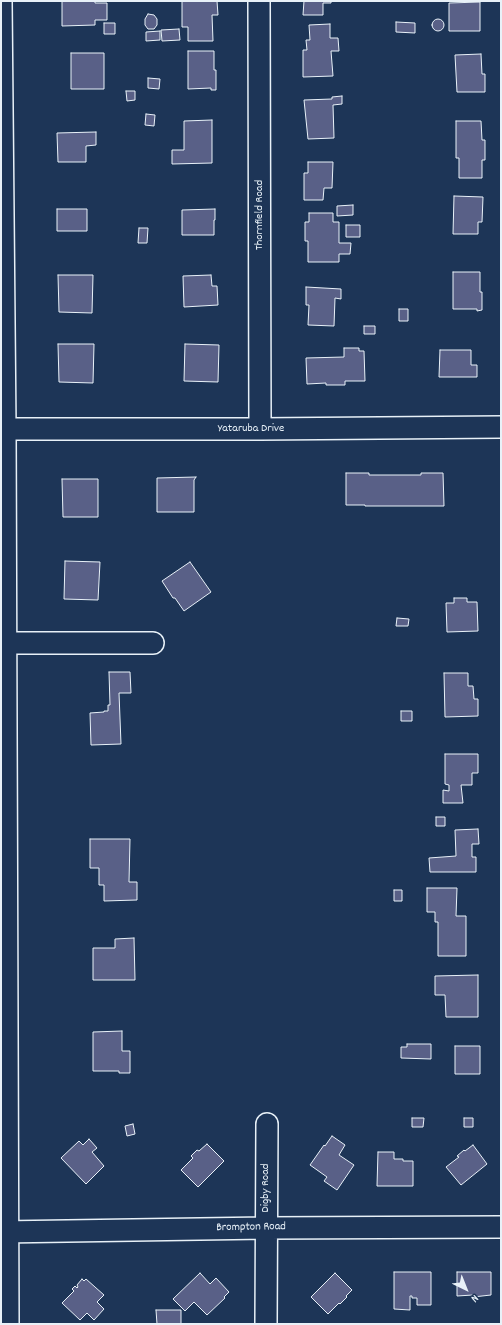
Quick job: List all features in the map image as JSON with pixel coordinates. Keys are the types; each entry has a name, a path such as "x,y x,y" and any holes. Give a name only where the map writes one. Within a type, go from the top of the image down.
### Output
{"street":[{"path":"1,1 3,428 6,643 4,1232 8,1324"},
{"name":"Thornfield Road","path":"259,1 260,429"},
{"name":"Yataruba Drive","path":"3,428 260,429 501,427"},
{"path":"6,643 153,643"},
{"name":"Digby Road","path":"266,1324 267,1124"},
{"name":"Brompton Road","path":"4,1232 266,1228 501,1227"}],"building":[{"path":"62,1 95,1 95,3 107,3 107,20 95,20 95,25 62,26"},
{"path":"182,1 217,1 218,15 212,15 213,41 188,41 188,27 182,27"},
{"path":"304,1 331,1 331,3 323,3 323,15 303,15"},
{"path":"480,2 480,31 449,31 449,3"},
{"path":"148,14 154,15 157,19 157,25 154,29 148,29 145,25 145,19"},
{"path":"440,19 443,20 443,30 436,31 433,30 432,23 433,20"},
{"path":"396,22 415,23 415,33 396,32"},
{"path":"104,23 115,23 115,34 104,34"},
{"path":"330,24 330,38 338,38 339,51 331,51 333,76 303,77 303,50 307,50 306,40 310,40 309,25"},
{"path":"179,29 180,40 162,41 161,30"},
{"path":"160,31 160,40 146,41 146,32"},
{"path":"188,51 214,51 216,90 211,90 211,88 188,89"},
{"path":"71,53 104,53 104,89 71,89"},
{"path":"481,54 482,74 485,74 485,92 457,92 455,55"},
{"path":"148,78 160,79 159,89 148,88"},
{"path":"126,91 135,91 135,100 127,101"},
{"path":"342,96 342,104 333,105 334,138 308,139 304,100 332,99 332,97"},
{"path":"146,114 155,115 154,126 145,125"},
{"path":"212,120 212,163 172,164 172,150 184,150 184,121"},
{"path":"456,121 481,121 482,140 485,140 485,160 482,160 482,178 459,178 459,158 456,158"},
{"path":"96,132 96,145 86,146 86,162 58,162 57,133"},
{"path":"308,162 333,162 332,188 324,188 323,200 304,200 304,173 308,173"},
{"path":"454,196 483,197 482,222 478,222 478,234 453,234"},
{"path":"353,205 353,215 337,216 337,206"},
{"path":"57,209 87,209 87,231 57,231"},
{"path":"215,209 214,235 182,235 182,210"},
{"path":"309,213 333,213 333,222 339,222 339,243 351,243 350,254 339,254 339,262 308,262 308,241 305,241 305,222 309,222"},
{"path":"346,225 360,225 360,237 346,237"},
{"path":"139,228 148,228 147,243 138,243"},
{"path":"453,272 480,272 482,310 453,309"},
{"path":"58,275 93,275 92,313 59,312"},
{"path":"211,275 212,286 217,286 218,305 184,307 183,276"},
{"path":"306,287 341,289 341,299 335,298 334,326 308,325 309,305 306,305"},
{"path":"399,309 408,309 408,321 399,321"},
{"path":"364,326 375,326 375,334 364,334"},
{"path":"58,344 94,344 93,383 59,382"},
{"path":"185,344 219,345 218,382 184,381"},
{"path":"344,348 359,348 359,351 364,351 365,381 345,381 345,385 326,385 326,383 307,384 306,358 344,357"},
{"path":"440,350 471,350 471,365 477,365 477,377 439,377"},
{"path":"346,473 369,473 369,475 421,475 421,473 443,473 444,506 346,505"},
{"path":"196,477 194,480 194,512 157,512 157,478"},
{"path":"62,479 98,479 98,517 63,517"},
{"path":"65,561 100,562 98,600 64,599"},
{"path":"190,562 211,592 184,611 162,581"},
{"path":"454,598 467,598 467,602 477,602 478,631 447,632 446,603 454,603"},
{"path":"397,618 409,619 408,626 396,626"},
{"path":"109,672 130,672 131,693 119,693 121,744 91,745 90,713 108,711 108,705 110,705"},
{"path":"444,673 468,673 468,686 473,686 474,699 478,699 478,716 445,717"},
{"path":"401,711 412,711 412,721 401,721"},
{"path":"445,754 478,754 478,773 472,773 472,785 461,785 463,803 443,803 443,790 449,791 449,785 445,784"},
{"path":"436,817 445,817 445,826 436,826"},
{"path":"478,829 479,844 472,844 472,857 476,857 476,872 430,872 429,858 456,856 455,830"},
{"path":"90,839 130,839 129,882 137,882 137,900 104,901 104,885 99,885 99,868 90,868"},
{"path":"427,888 457,888 456,916 466,916 466,956 438,956 438,922 435,922 435,912 427,912"},
{"path":"394,890 402,890 402,901 394,901"},
{"path":"134,938 135,980 93,980 93,948 115,948 115,939"},
{"path":"478,975 478,1017 446,1017 445,995 435,995 435,976"},
{"path":"122,1031 122,1051 130,1051 130,1073 119,1073 119,1071 93,1071 93,1032"},
{"path":"407,1044 431,1044 431,1059 401,1058 401,1047 407,1047"},
{"path":"455,1046 480,1046 480,1074 455,1074"},
{"path":"412,1118 424,1118 423,1127 412,1127"},
{"path":"464,1118 473,1118 473,1127 464,1127"},
{"path":"133,1124 135,1134 127,1136 125,1126"},
{"path":"332,1136 345,1145 339,1155 354,1165 337,1190 324,1181 327,1177 310,1165"},
{"path":"89,1139 97,1148 92,1152 104,1166 86,1184 61,1158 79,1141 83,1145"},
{"path":"207,1144 224,1161 198,1187 181,1170 193,1158 191,1156 197,1150 199,1151"},
{"path":"473,1145 487,1164 461,1185 446,1167 459,1157 457,1156 464,1150 465,1151"},
{"path":"378,1152 394,1152 394,1159 413,1161 413,1186 377,1186"},
{"path":"394,1272 431,1272 431,1305 417,1305 417,1298 412,1298 412,1296 410,1296 410,1310 394,1309"},
{"path":"457,1272 491,1272 491,1295 473,1297 473,1295 457,1296"},
{"path":"200,1273 210,1284 216,1278 229,1292 224,1297 225,1298 207,1315 194,1302 185,1311 173,1299"},
{"path":"335,1273 352,1290 340,1304 339,1303 328,1314 311,1297"},
{"path":"82,1279 84,1281 86,1279 104,1295 97,1302 104,1309 94,1320 87,1313 80,1320 62,1303 74,1291 72,1289 75,1286 77,1288 78,1287 77,1285"},
{"path":"156,1310 181,1310 181,1324 157,1324"}]}
